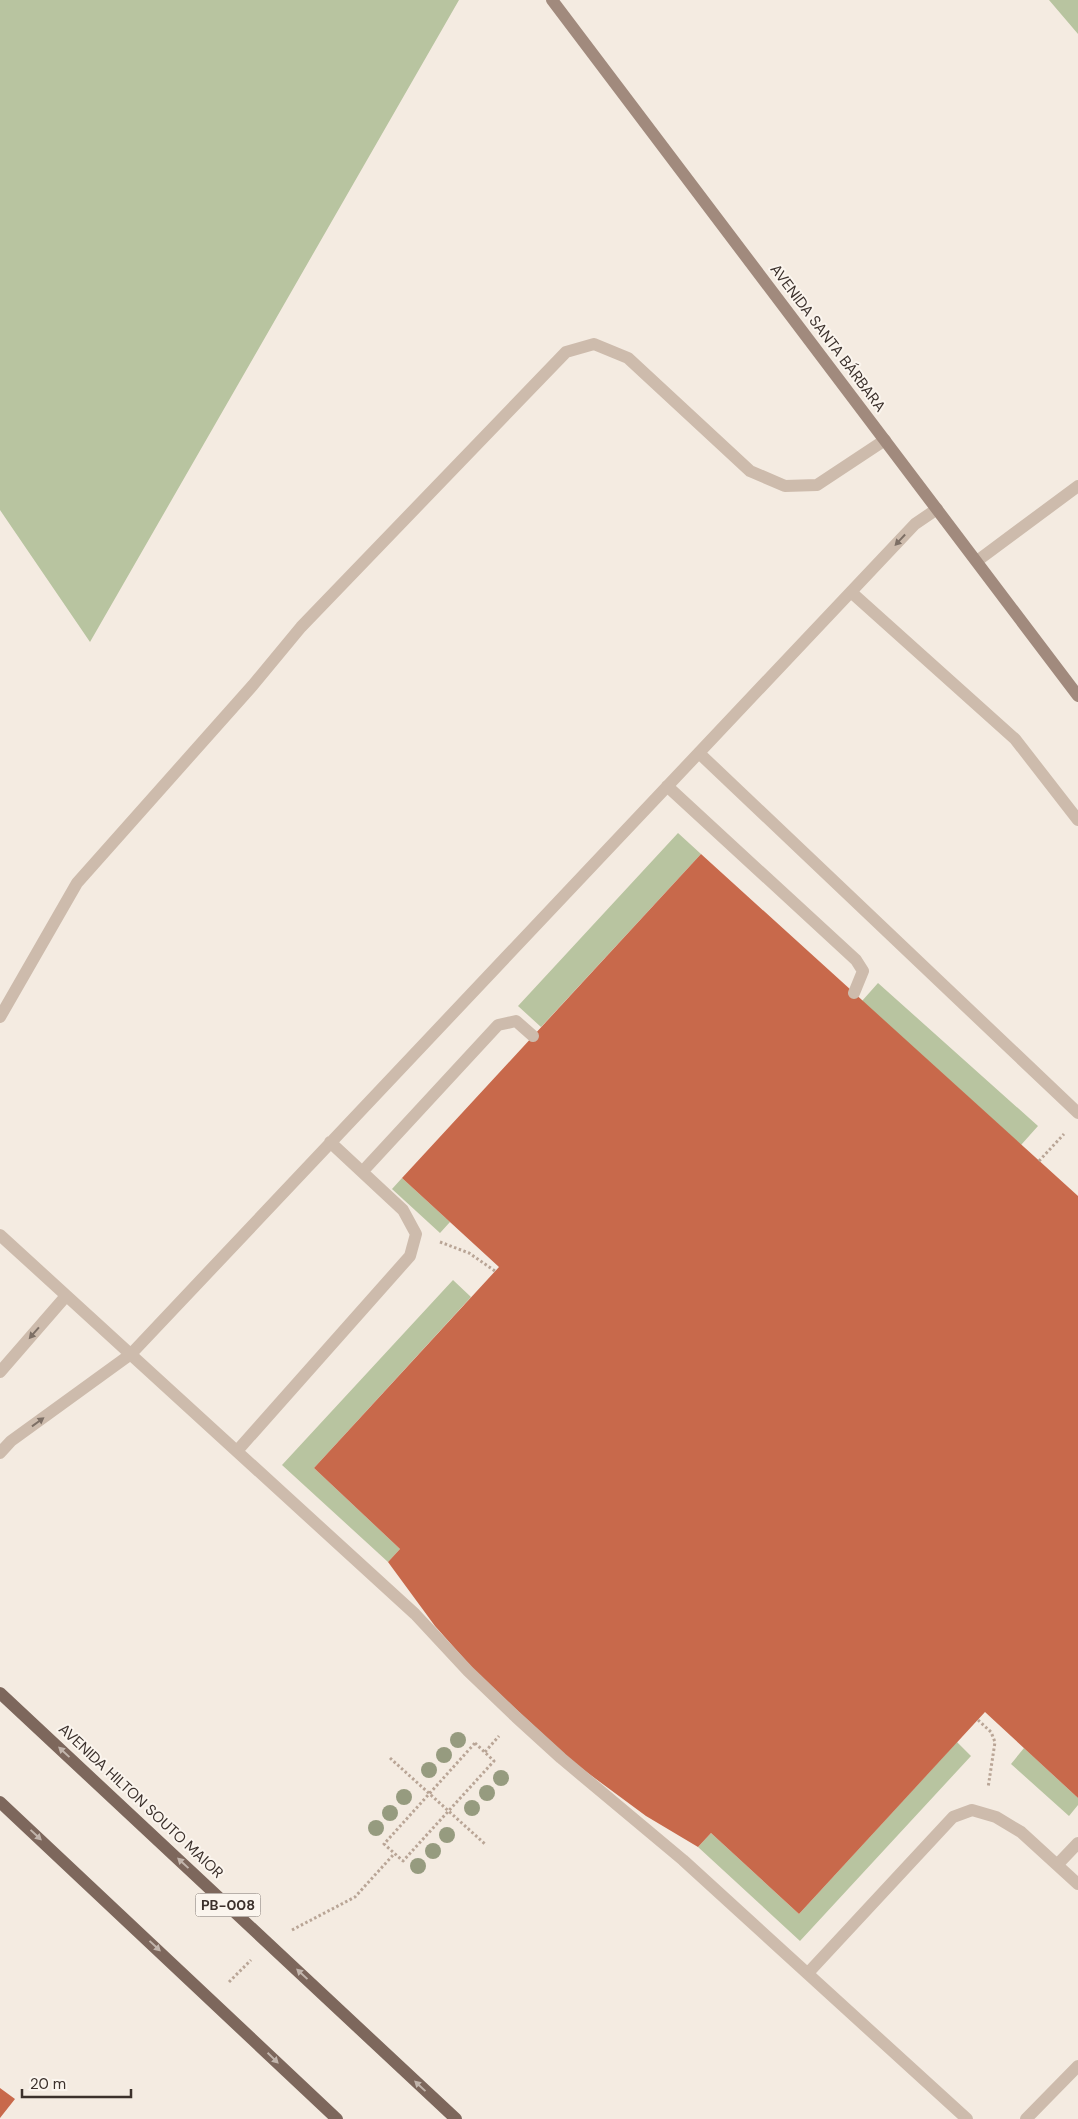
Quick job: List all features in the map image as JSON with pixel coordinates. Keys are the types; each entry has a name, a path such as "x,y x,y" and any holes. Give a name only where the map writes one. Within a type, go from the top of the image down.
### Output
{"main road":[{"name":"AVENIDA SANTA BÁRBARA","path":"552,0 1078,696"},
{"name":"AVENIDA HILTON SOUTO MAIOR","path":"0,1693 456,2119"},
{"path":"0,1802 337,2119"}],"lane":[{"path":"0,1017 77,883 253,685 301,627 566,352 594,344 628,358 750,471 785,486 817,485 864,456 885,440"},
{"path":"977,560 1078,486"},
{"path":"0,1453 11,1441 131,1354 915,524 938,509"},
{"path":"851,592 1015,739 1078,820"},
{"path":"699,753 1078,1113"},
{"path":"667,786 856,960 863,970 854,993"},
{"path":"363,1171 498,1025 516,1021 533,1036"},
{"path":"237,1451 410,1256 416,1234 403,1210 330,1142"},
{"path":"0,1235 414,1614 468,1671 516,1717 561,1758 683,1860 967,2119"},
{"path":"0,1372 66,1296"},
{"path":"808,1973 953,1817 972,1810 996,1816 1021,1832 1078,1884"},
{"path":"1057,1865 1078,1843"},
{"path":"1026,2119 1078,2066"}],"path":[{"path":"1040,1161 1065,1133"},
{"path":"416,1234 469,1252 495,1271"},
{"path":"978,1720 991,1732 995,1742 984,1813"},
{"path":"475,1743 494,1761 448,1811 403,1861 384,1844 475,1743"},
{"path":"390,1758 485,1844"},
{"path":"355,1897 394,1854"}],"green space":[{"path":"0,0 459,0 90,642 0,510"},
{"path":"1049,0 1078,0 1078,34"},
{"path":"678,833 701,854 541,1027 518,1006"},
{"path":"878,983 1038,1126 1021,1145 862,1001"},
{"path":"402,1178 450,1222 440,1233 392,1189"},
{"path":"453,1280 471,1297 314,1468 400,1549 388,1562 282,1465"},
{"path":"957,1742 971,1756 800,1941 698,1847 711,1833 799,1914"},
{"path":"1024,1748 1078,1798 1078,1805 1069,1816 1011,1764"}],"building":[{"path":"701,854 1078,1196 1078,1798 985,1712 799,1914 711,1833 698,1847 646,1816 573,1762 475,1671 435,1626 388,1562 400,1549 314,1468 499,1267 402,1178"},
{"path":"0,2088 15,2099 0,2118"}]}
